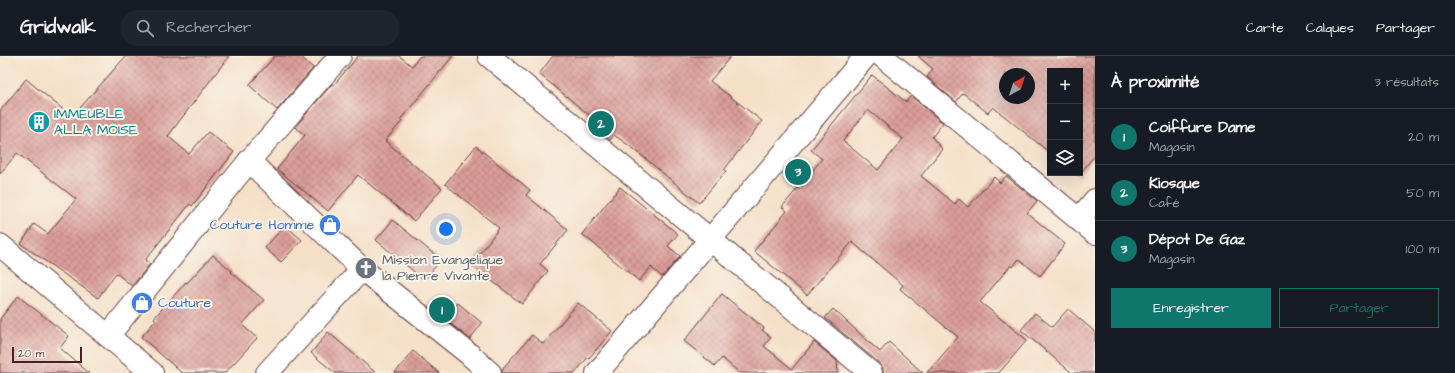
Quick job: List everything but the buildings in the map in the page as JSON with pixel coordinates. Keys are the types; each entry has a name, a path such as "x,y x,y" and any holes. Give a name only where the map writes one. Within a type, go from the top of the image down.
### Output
{"street":[{"path":"108,336 249,161 340,56"},
{"path":"489,56 871,373"},
{"path":"597,373 866,56"},
{"path":"882,56 1087,226 1095,200"},
{"path":"249,161 362,269 469,354 490,373"},
{"path":"0,245 152,373"},
{"path":"267,373 362,269"}],"place":[{"name":"IMMEUBLE ALLA MOISE","path":"39,122"},
{"name":"Kiosque","path":"601,124"},
{"name":"Dépot De Gaz","path":"798,172"},
{"name":"Couture Homme","path":"330,225"},
{"name":"Mission Evangelique la Pierre Vivante","path":"366,268"},
{"name":"Couture","path":"142,303"},
{"name":"Coiffure Dame","path":"442,310"}]}
